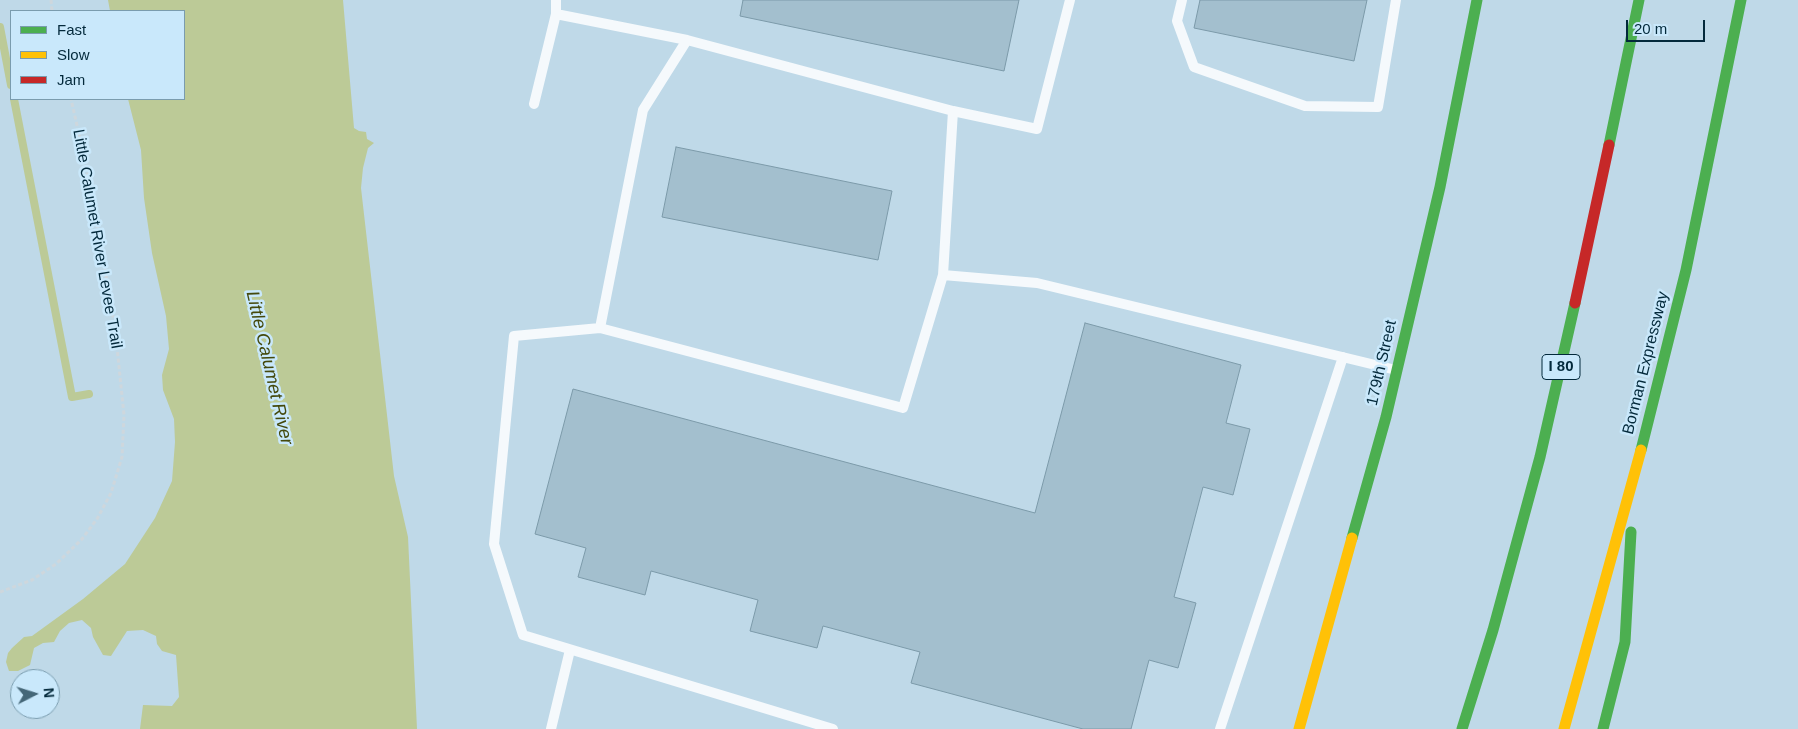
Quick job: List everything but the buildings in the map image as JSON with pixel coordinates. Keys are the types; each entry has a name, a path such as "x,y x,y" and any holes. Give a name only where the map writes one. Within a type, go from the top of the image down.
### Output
{"main road":[{"name":"179th Street","path":"1299,729 1397,370 1440,187 1477,0"},
{"name":"I 80","path":"1462,729 1493,630 1540,457 1588,246 1639,0"},
{"name":"Borman Expressway","path":"1564,729 1635,476 1686,270 1741,0"},
{"path":"1602,729 1625,642 1635,476"}],"lane":[{"path":"534,104 556,14 556,0"},
{"path":"556,14 687,40 953,111 1037,129 1070,0"},
{"path":"1182,0 1177,21 1194,67 1305,106 1378,107 1396,0"},
{"path":"600,328 643,110 687,40"},
{"path":"833,729 523,635 494,544 514,336 600,328 903,408 943,275 953,111"},
{"path":"943,275 1037,283 1397,370"},
{"path":"1220,729 1343,357"},
{"path":"551,729 570,650"}],"path":[{"name":"Little Calumet River Levee Trail","path":"0,592 17,587 48,570 70,552 82,539 97,519 111,493 122,457 124,415 114,319 90,182 71,100"}],"water":[{"name":"Little Calumet River","path":"108,0 343,0 354,128 366,132 367,139 374,143 368,148 361,188 394,476 408,537 417,729 140,729 143,705 172,706 179,697 176,655 162,651 157,644 156,636 143,630 127,631 111,656 103,655 93,637 91,628 82,620 69,623 60,631 54,642 43,643 34,648 30,665 22,669 10,669 9,671 6,662 8,653 24,637 32,636 83,599 125,564 155,518 172,481 175,442 174,419 163,390 162,375 169,349 166,316 152,253 144,198 141,150 128,100 185,100 185,10 110,10"}],"waterway":[{"path":"0,27 10,80"},
{"path":"14,100 72,397 89,394"}],"traffic: fast":[{"path":"1352,538 1386,417 1440,187 1477,0"},
{"path":"1609,145 1639,0"},
{"path":"1641,450 1686,270 1741,0"},
{"path":"1462,729 1493,630 1540,457 1575,303"},
{"path":"1603,729 1625,642 1631,532"}],"traffic: slow":[{"path":"1564,729 1641,450"},
{"path":"1299,729 1352,538"}],"traffic: jam":[{"path":"1575,303 1609,145"}]}
